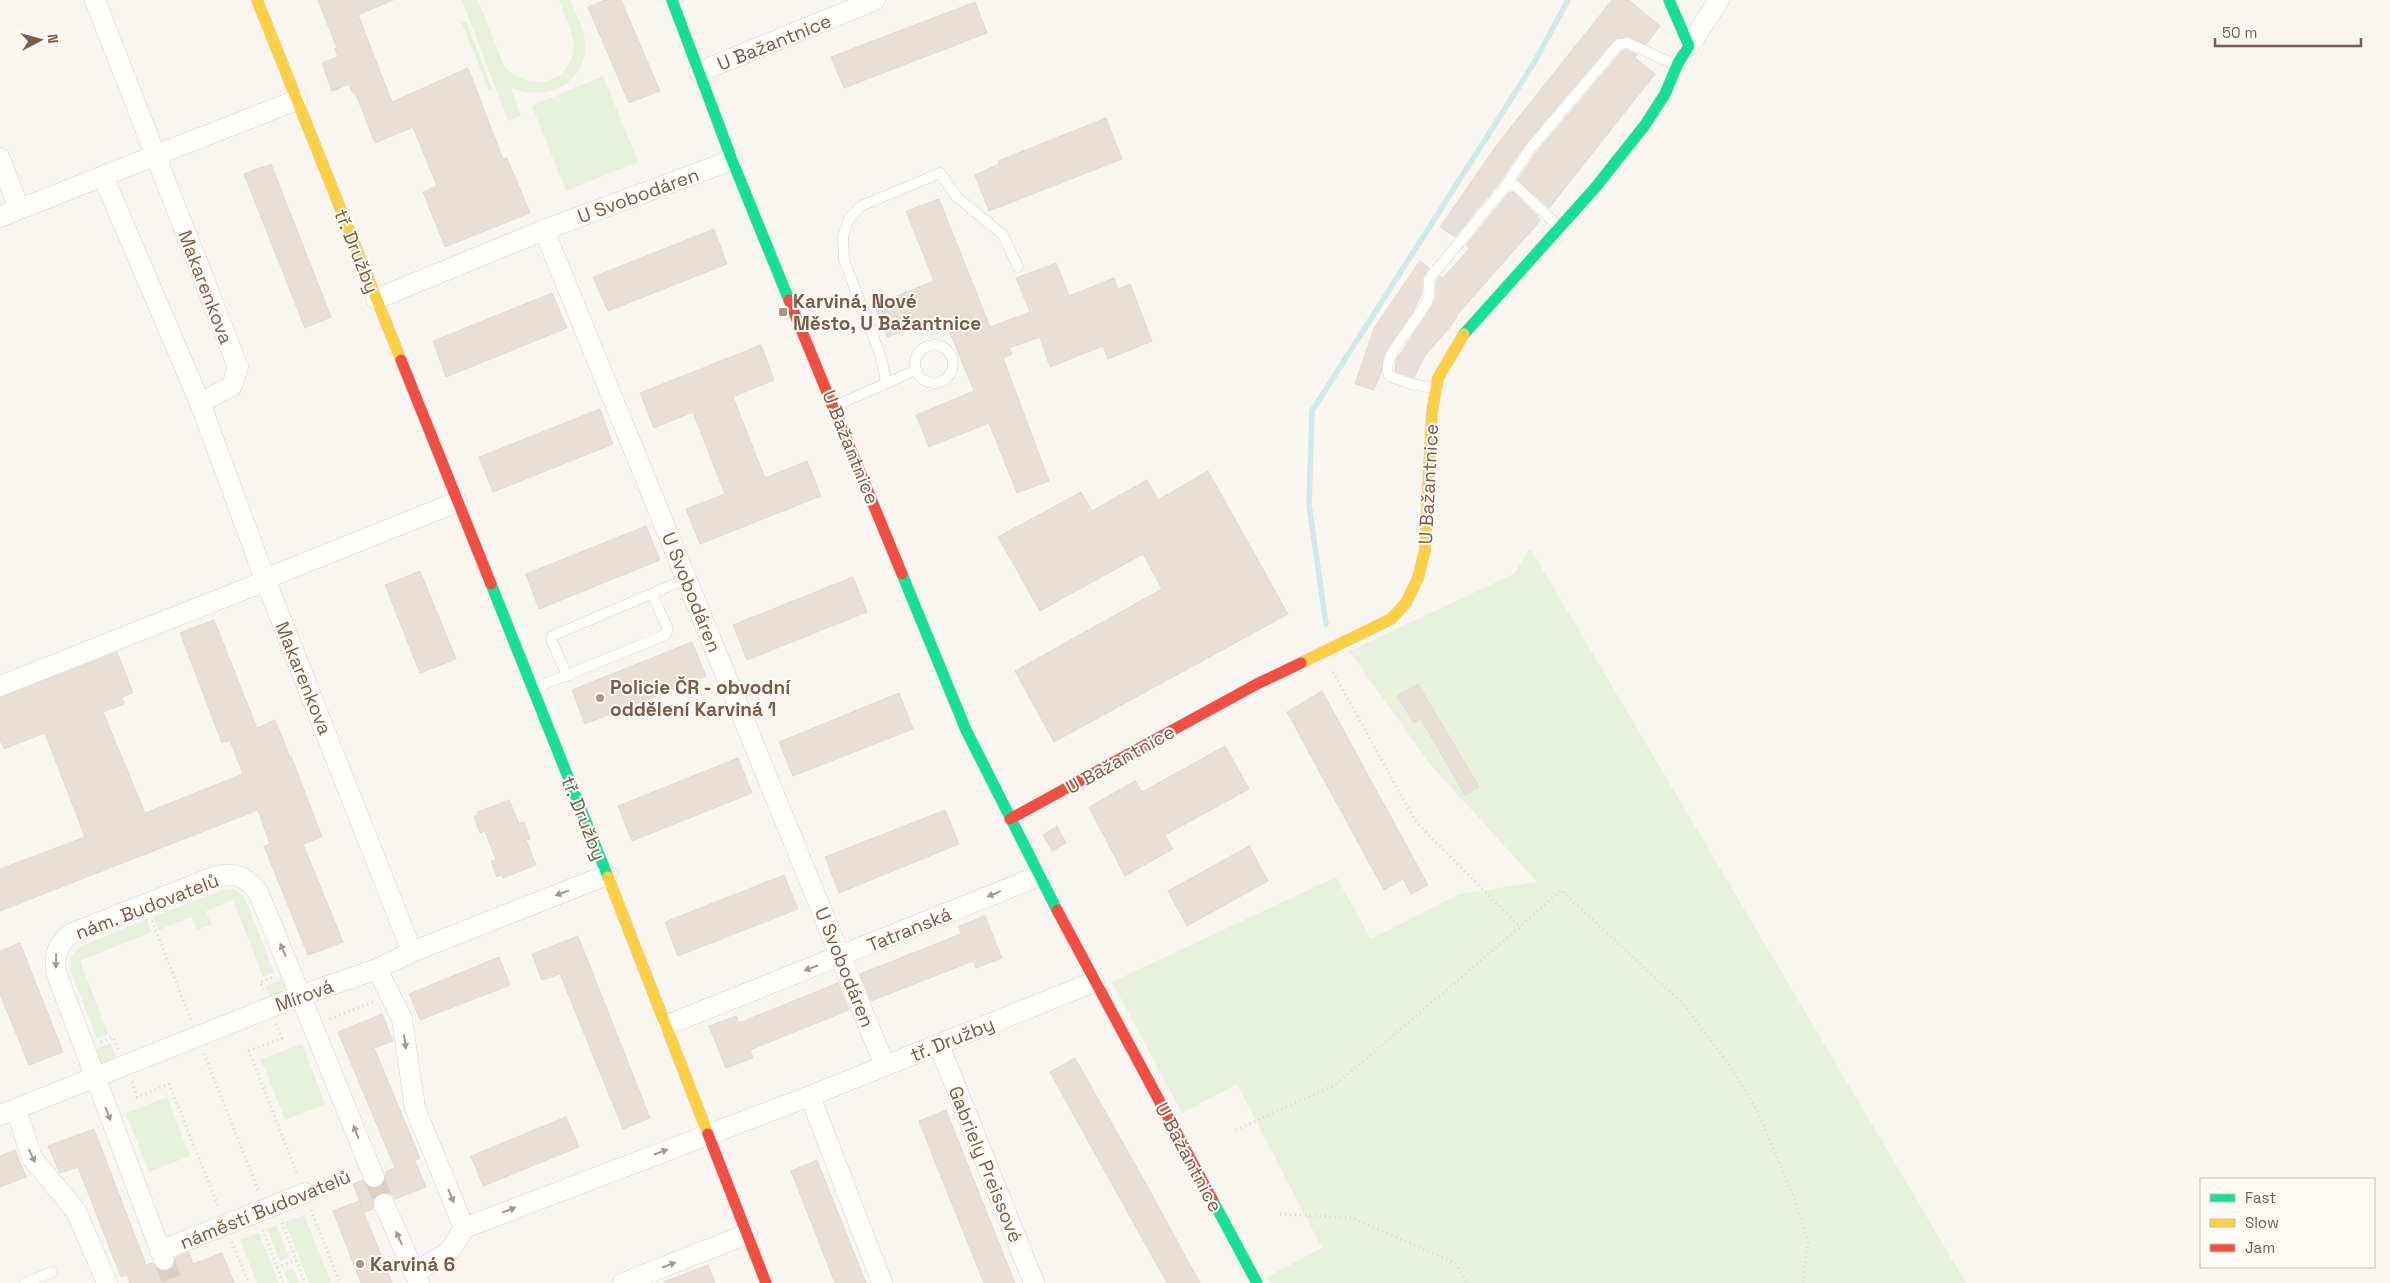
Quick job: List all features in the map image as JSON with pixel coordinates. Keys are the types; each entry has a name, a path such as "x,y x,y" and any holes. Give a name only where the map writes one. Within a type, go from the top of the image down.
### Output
{"street":[{"name":"Makarenkova","path":"95,0 238,367 232,386 200,403"},
{"name":"tř. Družby","path":"257,0 667,1025 766,1283"},
{"name":"U Bažantnice","path":"672,0 732,160 835,406 966,730 1094,982 1257,1283"},
{"name":"U Bažantnice","path":"700,72 875,0"},
{"path":"1669,0 1688,46"},
{"path":"1688,46 1719,0"},
{"name":"U Bažantnice","path":"1010,819 1257,684 1391,619 1406,603 1418,578 1425,550 1432,412 1438,378 1465,332 1595,188 1645,125 1665,94 1676,66 1688,46"},
{"path":"0,217 297,100"},
{"path":"0,158 19,209"},
{"name":"U Svobodáren","path":"376,299 544,230 732,160"},
{"name":"Makarenkova","path":"103,176 200,403 264,579 412,952"},
{"name":"U Svobodáren","path":"544,230 885,1066"},
{"path":"0,686 253,586 264,579 457,502"},
{"name":"nám. Budovatelů","path":"162,1255 94,1077 54,964 55,954 61,942 70,934 216,876 230,874 242,876 252,883 259,894 302,995 372,1172"},
{"name":"Mírová","path":"8,1112 302,995 377,969 412,952 607,875"},
{"name":"Tatranská","path":"667,1025 1039,876"},
{"path":"377,969 402,1019 414,1108 464,1228 449,1252 417,1278 384,1204"},
{"name":"tř. Družby","path":"464,1228 810,1096 1094,982"},
{"name":"Gabriely Preissové","path":"939,1044 1034,1283"},
{"path":"810,1096 882,1283"},
{"path":"8,1112 32,1158 76,1211 107,1283"},
{"name":"náměstí Budovatelů","path":"162,1255 226,1225 305,1193"},
{"path":"623,1283 747,1234"}],"lane":[{"path":"1436,388 1411,384 1389,376 1387,371 1392,353 1418,316 1429,295 1429,279 1505,187 1529,150 1619,44 1628,43 1676,66"},
{"path":"886,382 881,357 844,260 842,236 849,219 861,206 940,173 958,197 1003,235 1018,267"},
{"path":"1505,187 1516,186 1560,227"},
{"path":"835,406 916,370"},
{"path":"567,676 551,639 552,636 686,579"},
{"path":"532,690 668,632 652,594"},
{"path":"25,1283 52,1272"}],"path":[{"path":"1322,652 1416,822 1520,927"},
{"path":"1236,1130 1335,1084 1561,890 1683,1004 1725,1059 1756,1108 1795,1200 1808,1242 1802,1283"},
{"path":"332,1028 328,1020 390,996"},
{"name":"náměstí Budovatelů","path":"305,1193 372,1172"},
{"path":"305,1193 340,1283"},
{"path":"275,1205 305,1283"},
{"path":"256,1213 283,1283"},
{"path":"1280,1214 1353,1218 1455,1263 1468,1283"},
{"path":"226,1225 248,1283"},
{"path":"277,1267 296,1260"}],"green space":[{"path":"462,0 478,0 504,66 512,74 533,82 544,82 554,79 562,73 569,64 573,52 573,39 559,0 570,0 585,38 584,58 579,70 562,87 550,91 524,92 511,88 521,116 508,121"},
{"path":"466,21 492,89 489,90 462,23"},
{"path":"603,76 638,162 566,191 532,106"},
{"path":"1530,548 1966,1283 1270,1283 1267,1277 1322,1248 1237,1084 1182,1113 1112,982 1336,877 1371,939 1459,894 1537,882 1430,764 1349,651 1514,574"},
{"path":"228,888 234,889 244,896 274,972 263,977 233,900 206,911 211,924 197,930 191,917 159,930 153,917"},
{"path":"147,919 152,932 80,961 108,1034 97,1038 71,972 70,957 81,946"},
{"path":"285,979 284,989 272,1002 266,986"},
{"path":"110,1043 118,1061 104,1064 100,1062 93,1050"},
{"path":"302,1044 325,1104 285,1120 261,1059"},
{"path":"167,1097 190,1156 149,1172 126,1113"},
{"path":"304,1215 331,1283 309,1283 285,1222"},
{"path":"276,1225 289,1257 280,1261 267,1229"},
{"path":"259,1233 279,1283 257,1283 240,1240"},
{"path":"293,1268 299,1283 289,1283 284,1272"}],"building":[{"path":"318,0 393,0 358,15 392,102 468,68 503,159 507,158 530,213 445,247 423,192 437,186 413,127 375,143 355,92 353,93 349,84 332,91 322,63 338,57 335,48 337,48"},
{"path":"605,0 621,0 660,91 629,103 588,7"},
{"path":"1612,0 1629,0 1660,26 1646,44 1628,36 1614,40 1524,146 1499,183 1455,237 1440,227 1499,142"},
{"path":"975,2 987,33 844,88 831,57"},
{"path":"1627,50 1637,55 1634,57 1655,74 1549,208 1518,180 1535,154 1622,51"},
{"path":"1106,118 1122,159 989,211 975,175 999,164 998,161"},
{"path":"271,164 331,317 305,328 244,174"},
{"path":"1513,192 1541,220 1456,316 1449,328 1424,357 1414,378 1395,371 1396,360 1432,306 1436,296 1436,282 1440,276 1443,278 1470,248 1466,245 1509,193"},
{"path":"939,199 990,327 1030,312 1016,278 1056,263 1069,296 1114,278 1118,289 1130,284 1152,341 1108,359 1103,346 1050,367 1040,337 1009,348 1012,354 1003,358 1049,481 1017,493 989,423 929,447 916,415 974,391 943,316 887,337 874,305 934,281 906,211"},
{"path":"714,229 727,264 608,311 593,277"},
{"path":"1420,261 1429,268 1422,278 1422,293 1414,310 1384,354 1381,372 1374,390 1355,384 1374,328"},
{"path":"552,293 567,328 446,377 433,341"},
{"path":"761,345 774,380 733,397 765,478 807,461 821,496 700,544 686,509 725,494 693,412 654,428 640,393"},
{"path":"600,409 613,444 493,492 479,457"},
{"path":"1208,471 1288,614 1054,742 1015,671 1162,589 1143,554 1040,611 998,537 1081,492 1092,511 1147,480 1158,500"},
{"path":"646,526 660,560 539,609 526,574"},
{"path":"420,571 456,659 420,673 385,585"},
{"path":"853,577 867,612 747,660 733,625"},
{"path":"214,620 257,728 275,720 291,756 322,837 303,844 343,942 308,955 264,846 270,844 258,810 0,911 0,869 85,837 45,733 4,749 0,740 0,698 117,652 133,693 122,697 124,704 103,712 145,813 243,774 230,740 222,743 180,633"},
{"path":"692,642 706,676 585,724 572,690"},
{"path":"1418,684 1479,787 1465,795 1421,719 1414,723 1397,696"},
{"path":"1322,691 1428,885 1411,894 1403,879 1384,890 1287,712"},
{"path":"899,693 913,729 793,776 779,742"},
{"path":"1225,746 1249,789 1165,835 1173,849 1125,876 1089,807 1135,781 1142,792"},
{"path":"738,758 752,793 632,841 618,806"},
{"path":"509,800 519,824 524,822 530,839 526,840 536,865 503,878 502,875 497,877 491,861 496,860 485,831 480,833 474,817 478,812"},
{"path":"945,810 959,844 839,893 825,857"},
{"path":"1057,826 1066,843 1052,851 1043,835"},
{"path":"1249,846 1268,881 1187,926 1168,891"},
{"path":"784,875 798,909 678,956 665,922"},
{"path":"985,916 1002,958 976,968 973,961 871,1001 860,974 961,934 959,926"},
{"path":"578,936 650,1118 623,1129 560,974 542,980 532,954"},
{"path":"20,943 63,1052 29,1065 0,994 0,951"},
{"path":"499,957 510,985 420,1020 409,994"},
{"path":"838,983 849,1010 750,1050 753,1058 726,1068 709,1026 736,1016 739,1023"},
{"path":"382,1014 393,1041 374,1048 420,1158 415,1161 426,1187 395,1199 391,1194 380,1193 374,1197 373,1209 364,1212 353,1184 363,1180 367,1187 378,1188 386,1179 385,1172 395,1168 338,1032"},
{"path":"1075,1058 1200,1283 1167,1283 1050,1072"},
{"path":"946,1110 1015,1283 984,1283 940,1174 919,1121"},
{"path":"566,1117 579,1147 483,1186 471,1156"},
{"path":"94,1129 146,1265 152,1263 157,1269 168,1271 173,1267 175,1258 189,1252 193,1264 222,1253 234,1283 130,1283 127,1275 121,1277 78,1167 60,1173 48,1146"},
{"path":"15,1150 26,1177 0,1187 0,1156"},
{"path":"817,1160 866,1283 835,1283 791,1171"},
{"path":"359,1201 392,1283 361,1283 333,1211"},
{"path":"708,1265 715,1283 664,1283 664,1282"}],"waterway":[{"path":"1326,624 1309,505 1312,411 1534,63 1568,0"}],"tunnel":[{"path":"374,1177 384,1204"},
{"path":"164,1260 173,1283"}],"traffic: fast":[{"path":"672,0 732,160 789,300"},
{"path":"1464,334 1595,188 1645,125 1665,94 1678,63 1689,46 1669,0"},
{"path":"902,574 966,730 1057,910"},
{"path":"491,584 608,877"},
{"path":"1212,1199 1257,1283"}],"traffic: slow":[{"path":"257,0 401,360"},
{"path":"1301,663 1391,619 1406,603 1418,578 1425,550 1432,412 1438,378 1464,334"},
{"path":"608,877 708,1134"}],"traffic: jam":[{"path":"789,300 902,574"},
{"path":"401,360 491,584"},
{"path":"1010,819 1257,684 1301,663"},
{"path":"1057,910 1212,1199"},
{"path":"708,1134 766,1283"}],"place":[{"name":"Karviná, Nové Město, U Bažantnice","path":"783,312"},
{"name":"Policie ČR - obvodní oddělení Karviná 1","path":"600,698"},
{"name":"Karviná 6","path":"360,1264"}]}
